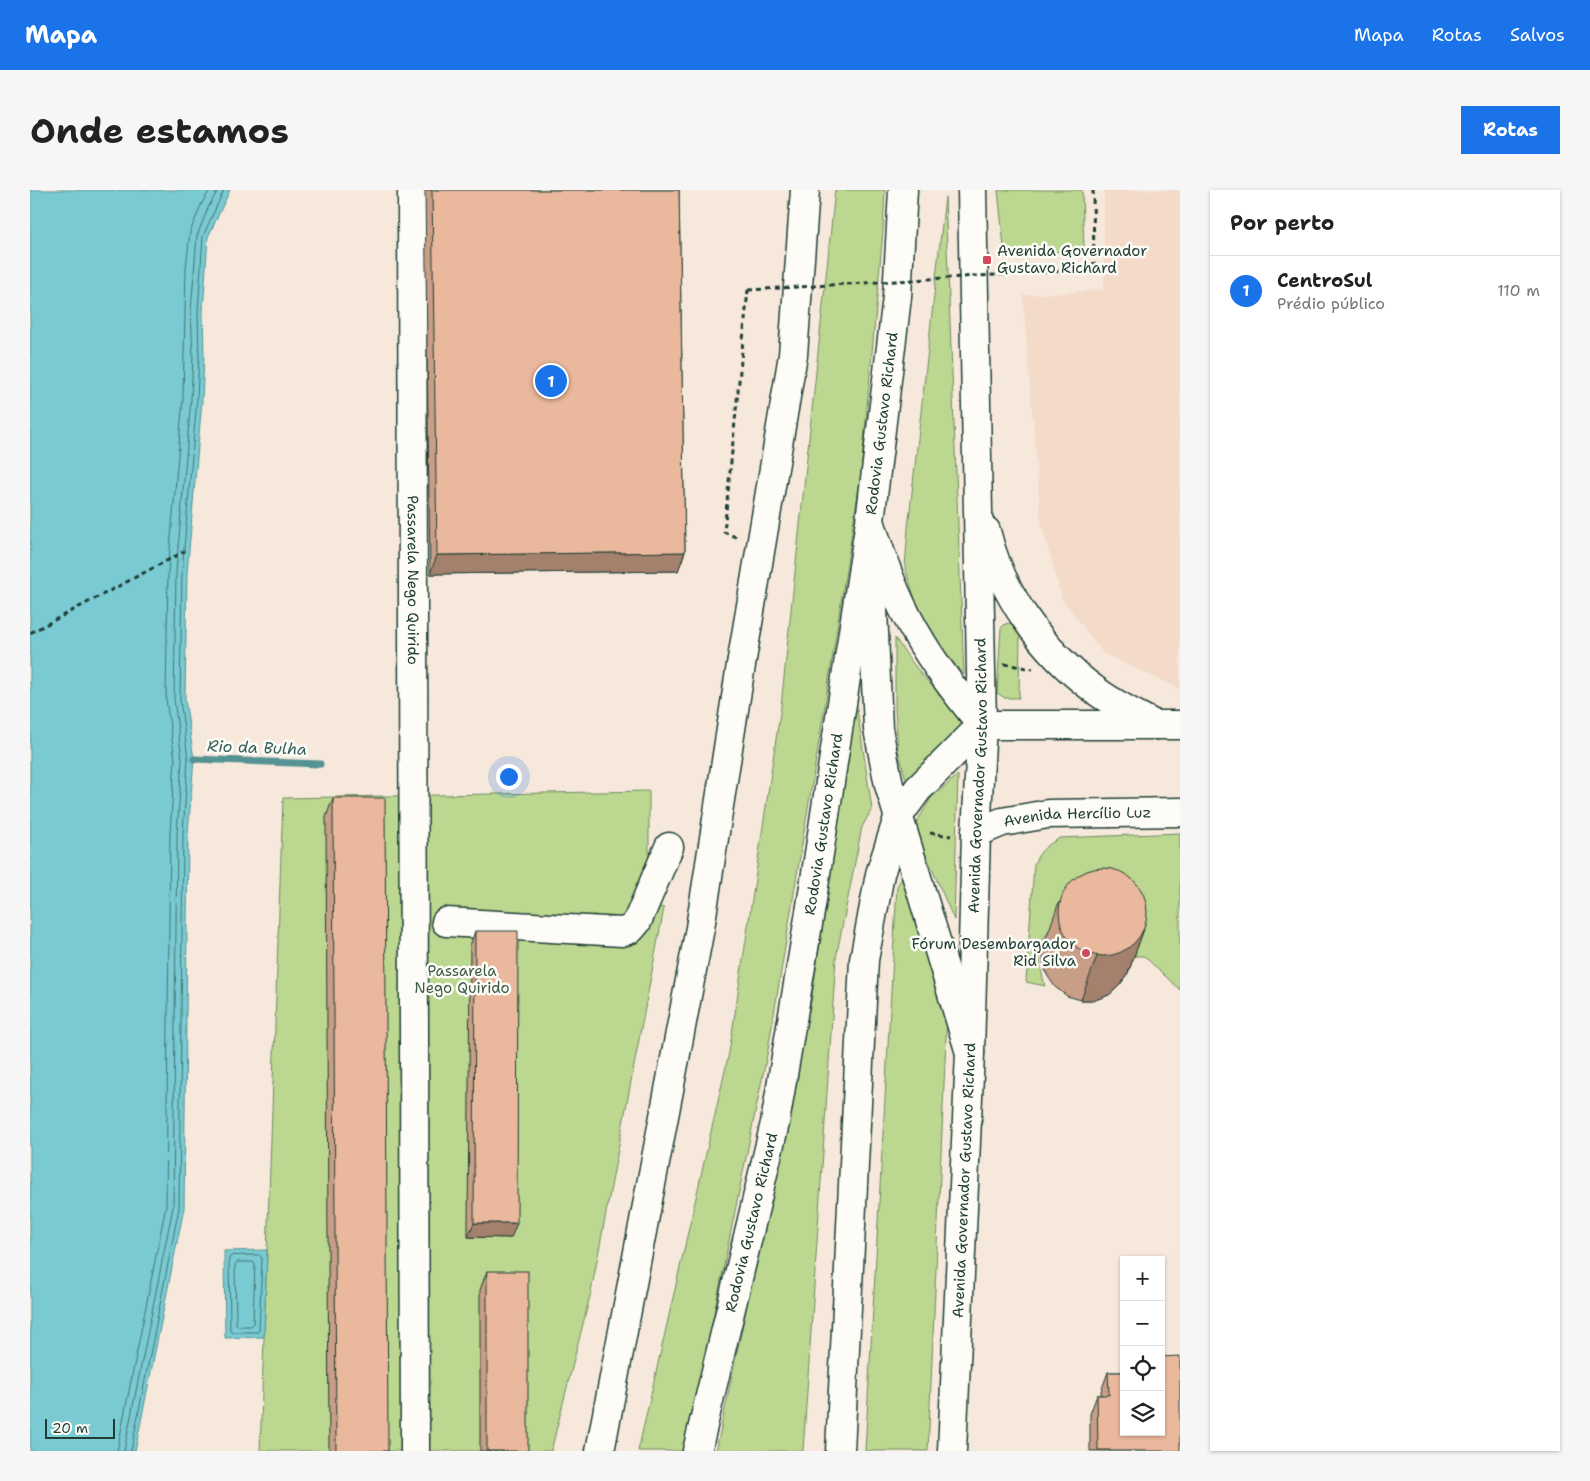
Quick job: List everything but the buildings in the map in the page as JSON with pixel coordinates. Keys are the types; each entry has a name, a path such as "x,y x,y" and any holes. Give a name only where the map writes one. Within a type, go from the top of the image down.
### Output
{"main road":[{"name":"Passarela Nego Quirido","path":"412,190 415,1451"},
{"path":"600,1447 700,928 742,655 792,355 806,190"},
{"name":"Rodovia Gustavo Richard","path":"697,1451 776,1123 870,521 897,297 902,190"},
{"name":"Avenida Governador Gustavo Richard","path":"952,1451 970,1053 976,833 982,725 972,190"},
{"path":"978,498 988,538 1002,576 1021,612 1046,645 1070,670 1096,691 1124,709 1168,725"},
{"path":"870,521 888,577 914,631 946,680 982,725"},
{"path":"870,521 878,729 889,785 970,1053"},
{"path":"840,1451 864,960 880,874 899,815 918,789 982,725 1168,725"},
{"name":"Avenida Hercílio Luz","path":"976,833 1002,822 1048,814 1180,812"},
{"path":"446,922 622,932 631,929 637,922 669,847"}],"path":[{"path":"737,537 724,532 748,290 1094,269 1093,190"},
{"path":"30,632 185,551"}],"shaded area":[{"path":"1104,190 1180,190 1180,689 1103,653 1062,599 1041,523 1023,295 1104,290"}],"green space":[{"path":"835,190 885,190 861,474 824,711 768,1050 685,1451 638,1451 729,1053 781,706"},
{"path":"998,190 1082,190 1084,249 1005,257"},
{"path":"945,197 964,675 936,643 916,602 905,568"},
{"path":"1012,623 1018,626 1020,632 1019,698 1005,698 997,693 1001,628 1005,624"},
{"path":"895,638 931,685 960,709 960,726 907,783 898,750 895,709"},
{"path":"855,696 872,809 862,827 836,958 803,1451 716,1451 812,997"},
{"path":"958,775 954,920 914,827 931,798"},
{"name":"Passarela Nego Quirido","path":"649,791 649,865 642,903 664,908 591,1292 551,1451 260,1451 283,798"},
{"path":"1180,833 1180,990 1144,956 1135,956 1133,944 1056,922 1044,937 1041,945 1040,959 1045,986 1026,982 1034,864 1044,848 1060,838"},
{"path":"902,878 908,879 947,1016 928,1451 865,1451 897,886"}],"water":[{"path":"30,190 230,190 208,237 203,311 204,357 202,400 187,573 185,699 194,759 188,833 184,1208 135,1451 30,1451"},
{"path":"267,1250 264,1337 225,1338 224,1251"}],"waterway":[{"name":"Rio da Bulha","path":"194,759 320,764"}],"place":[{"name":"Avenida Governador Gustavo Richard","path":"987,260"},
{"name":"CentroSul","path":"551,381"},
{"name":"Fórum Desembargador Rid Silva","path":"1086,953"}]}
